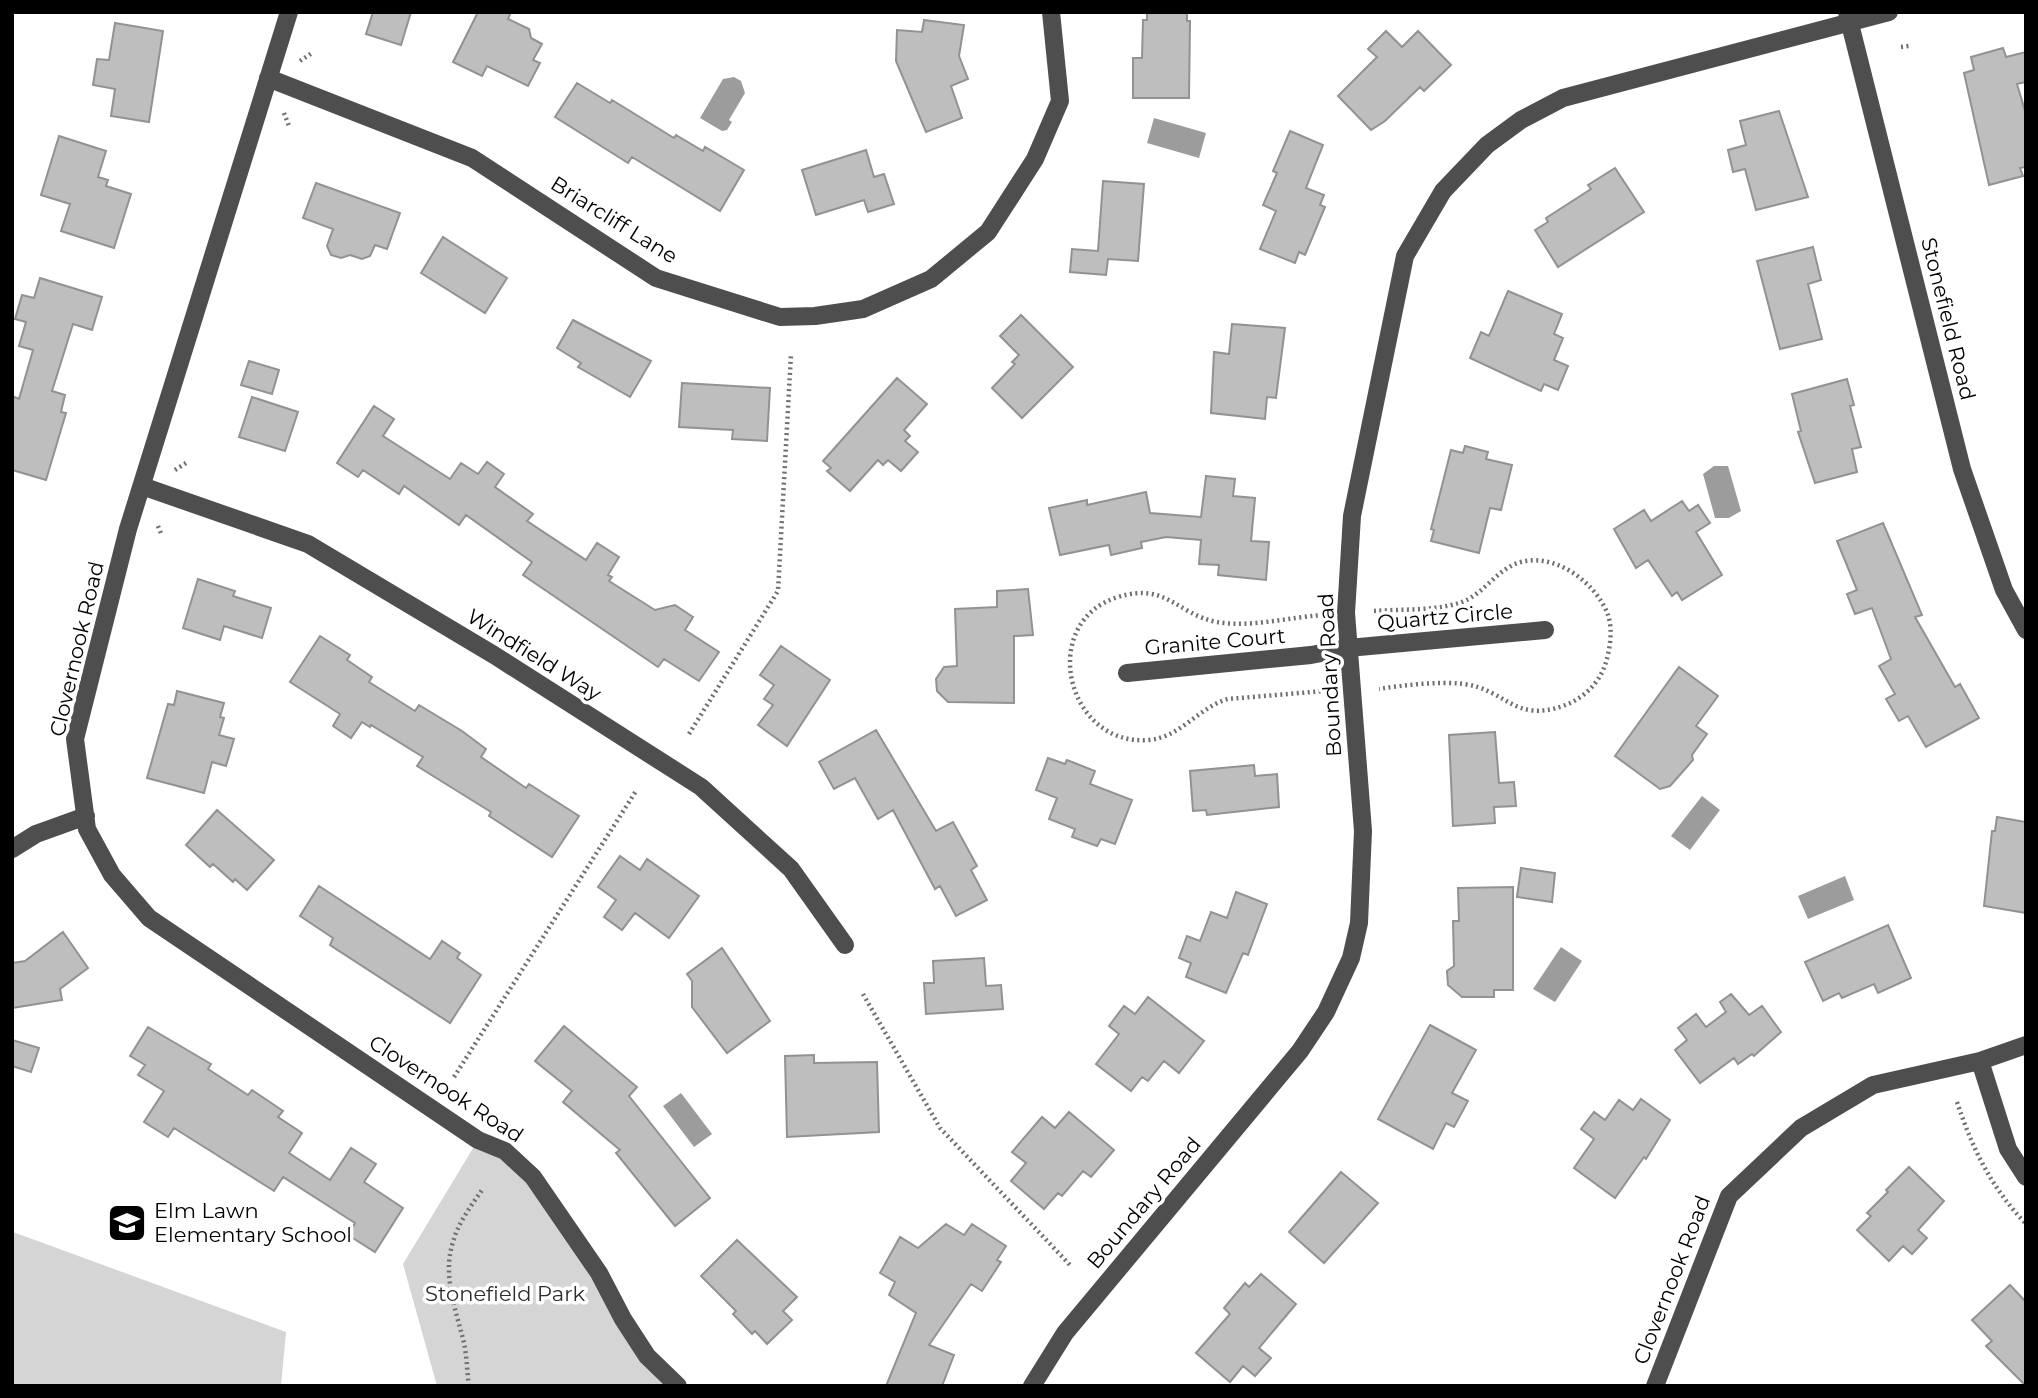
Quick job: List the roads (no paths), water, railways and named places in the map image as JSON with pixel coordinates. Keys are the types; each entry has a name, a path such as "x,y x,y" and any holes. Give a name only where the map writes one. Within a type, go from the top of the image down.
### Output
{"street":[{"name":"Clovernook Road","path":"289,12 142,486 75,739 87,829 112,874 149,918 478,1140 505,1151 533,1177 599,1273 623,1319 647,1356 678,1386"},
{"name":"Briarcliff Lane","path":"268,78 472,158 656,278 780,317 815,316 863,309 931,279 988,232 1035,159 1060,101 1051,12"},
{"name":"Boundary Road","path":"1032,1386 1065,1333 1300,1051 1326,1012 1351,958 1361,895 1363,831 1346,613 1352,516 1390,319 1405,256 1443,191 1487,145 1521,120 1563,98 1818,29 1849,18 1889,12"},
{"name":"Stonefield Road","path":"1849,18 1962,469 2004,590 2026,630"},
{"name":"Windfield Way","path":"142,486 308,544 494,655 701,787 791,869 845,945"},
{"name":"Quartz Circle","path":"1349,648 1545,630"},
{"name":"Granite Court","path":"1127,673 1311,655 1349,648"},
{"path":"12,849 36,834 86,816"},
{"name":"Clovernook Road","path":"1655,1386 1729,1196 1801,1128 1873,1085 1980,1061 2026,1045"},
{"path":"1980,1061 2008,1149 2026,1177"}],"place":[{"name":"Elm Lawn Elementary School","path":"127,1223"}],"park label":[{"name":"Stonefield Park","path":"505,1294"}]}
